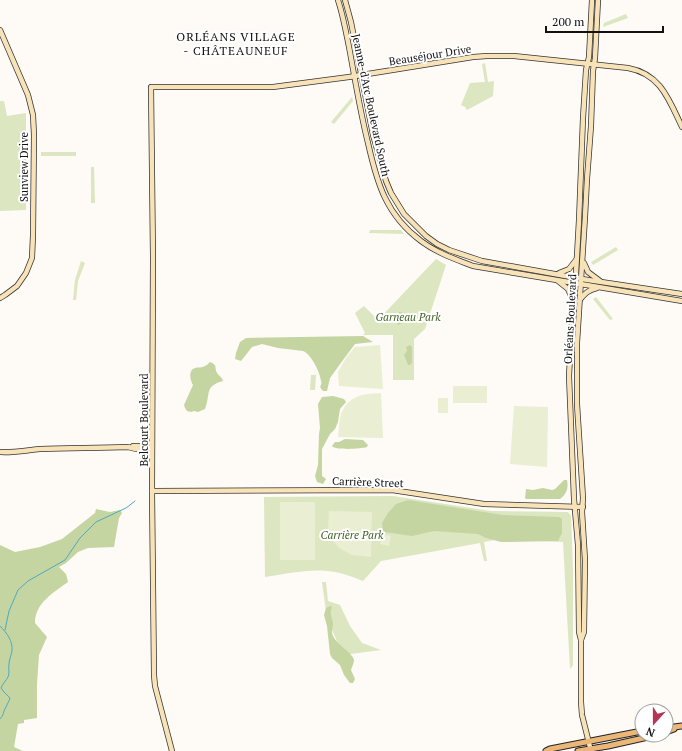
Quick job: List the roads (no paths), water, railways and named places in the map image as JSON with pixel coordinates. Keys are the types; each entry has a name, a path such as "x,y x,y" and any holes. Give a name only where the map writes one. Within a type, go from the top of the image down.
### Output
{"main road":[{"name":"Jeanne-d'Arc Boulevard South","path":"338,0 343,17 357,94 374,170 387,202 398,219 420,241 440,254 473,266 682,301"},
{"name":"Jeanne-d'Arc Boulevard South","path":"346,0 373,135 386,181 404,214 426,236 442,247 475,260 581,279 682,294"},
{"name":"Orléans Boulevard","path":"590,750 582,715 581,702 581,640 578,632 578,544 569,376 574,283 577,258 583,118 592,0"},
{"name":"Orléans Boulevard","path":"581,640 584,632 585,560 576,388 579,301 583,260 591,126 591,98 598,0"},
{"name":"Sunview Drive","path":"0,30 28,95 33,115 34,135 32,258 26,273 17,286 0,298"},
{"name":"Beauséjour Drive","path":"151,87 268,88 458,59 487,56 514,56 633,69 645,74 653,78 660,85 682,127"},
{"name":"Belcourt Boulevard","path":"151,87 153,281 150,448 152,491 154,686 172,751"},
{"path":"581,171 588,171"},
{"path":"555,274 569,269 577,258"},
{"path":"583,260 588,272 601,282"},
{"path":"555,280 568,289 573,300"},
{"path":"579,301 589,290 601,288"},
{"path":"0,452 85,447 128,447 132,449 150,448"},
{"name":"Carrière Street","path":"152,491 392,490 485,504 583,507"},
{"path":"546,751 634,733"},
{"path":"578,751 590,750 634,740"}],"waterway":[{"path":"5,630 9,611 18,590 28,581 65,560 80,538 96,522 126,508 135,501"},
{"path":"0,626 5,631 12,644 9,662 9,675 1,688 10,698 0,719"}],"district":[{"name":"ORLÉANS VILLAGE - CHÂTEAUNEUF","path":"236,44"}],"park label":[{"name":"Garneau Park","path":"408,317"},
{"name":"Carrière Park","path":"352,535"}]}
